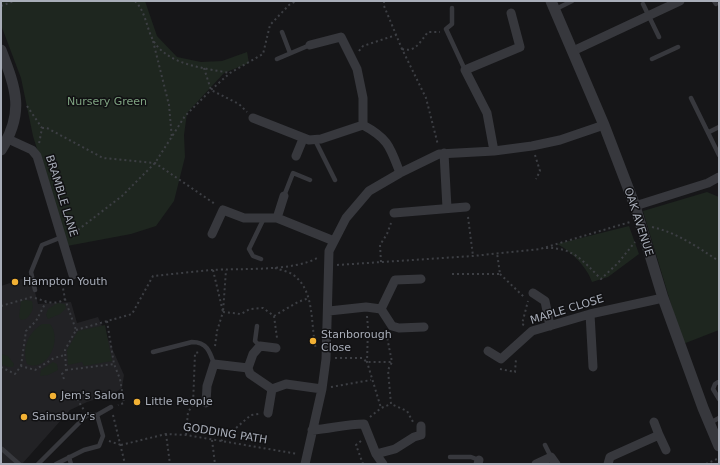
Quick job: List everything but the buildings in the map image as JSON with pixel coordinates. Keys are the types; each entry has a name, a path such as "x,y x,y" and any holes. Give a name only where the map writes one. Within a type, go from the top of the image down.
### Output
{"street":[{"path":"573,51 680,1"},
{"name":"OAK AVENUE","path":"553,5 604,125 635,206 663,298 714,421 719,446"},
{"path":"494,151 487,113 465,70 520,47 511,12"},
{"path":"310,46 341,36 357,69 363,98 363,125"},
{"path":"1,50 13,82 16,95 14,120 8,139 1,150"},
{"path":"253,118 303,139 316,140 363,125 379,133 389,145 400,173"},
{"path":"306,460 322,389 326,358 329,311 329,251 346,218 369,191 400,173 442,154 494,151 532,146 560,140 604,125"},
{"name":"BRAMBLE LANE","path":"8,139 32,150 37,156 73,275"},
{"path":"296,156 303,139"},
{"path":"442,154 447,208"},
{"path":"635,206 708,183 719,178"},
{"path":"277,218 284,196"},
{"path":"394,213 466,207"},
{"path":"212,234 223,210 244,218 277,218 334,241"},
{"path":"381,309 395,280 421,278"},
{"path":"533,293 545,301 550,326"},
{"name":"MAPLE CLOSE","path":"501,360 532,332 590,314 663,298"},
{"path":"329,311 366,307 381,309 392,326 398,328 424,328"},
{"path":"590,314 593,367"},
{"path":"272,389 250,374 248,368 253,354 260,346 276,348"},
{"path":"488,351 501,360 500,369"},
{"path":"206,403 207,386 214,364 248,368"},
{"path":"272,389 286,384 322,389"},
{"path":"268,413 272,389"},
{"path":"654,422 666,450"},
{"path":"312,430 330,429 346,424 364,424 376,454 383,464"},
{"path":"376,454 395,449 421,431"},
{"path":"608,464 610,457 659,435"},
{"path":"536,464 553,461"}],"lane":[{"path":"553,5 572,1"},
{"path":"643,4 659,37"},
{"path":"452,8 452,24 446,29 465,70"},
{"path":"282,32 290,53"},
{"path":"277,59 310,46"},
{"path":"652,59 665,50 678,47"},
{"path":"692,98 719,155"},
{"path":"709,132 719,127"},
{"path":"316,140 335,180"},
{"path":"284,196 293,173 310,180"},
{"path":"261,259 252,256 249,249 264,218"},
{"path":"35,290 31,272 42,245 62,239"},
{"path":"257,326 255,341 260,346"},
{"path":"153,352 192,342 205,344 214,364"},
{"path":"718,382 715,384 713,389 719,399"},
{"path":"38,464 87,416 97,415 111,407"},
{"path":"56,464 69,457 99,446 103,436 97,415"},
{"path":"545,444 553,461"},
{"path":"2,450 19,464"},
{"path":"69,457 71,464"},
{"path":"450,457 471,457 478,462"}],"path":[{"path":"1,6 14,1"},
{"path":"135,1 142,8 153,40 169,105 172,139"},
{"path":"62,239 122,196 154,163 172,139 185,116 230,73 263,54 270,25 289,5 296,1"},
{"path":"384,1 384,6 402,49 426,98 442,154"},
{"path":"402,49 408,51 415,49 428,32 437,34 446,29"},
{"path":"352,60 363,46 396,35"},
{"path":"153,40 164,54 204,68 230,73"},
{"path":"204,68 211,90 239,104 253,118"},
{"path":"24,101 42,128 37,156"},
{"path":"42,128 47,128 103,158 154,163 223,210"},
{"path":"532,146 540,171 536,179"},
{"path":"466,207 473,256"},
{"path":"381,262 380,244 387,234 394,213"},
{"path":"540,249 630,222"},
{"path":"653,227 684,238 719,261"},
{"path":"328,265 473,256 557,248 577,255 601,279 618,263 642,233"},
{"path":"66,370 65,350 76,330 132,314 153,276 212,270 274,268 310,262 329,251"},
{"path":"452,274 500,274 497,253"},
{"path":"274,268 291,274 298,279 309,298 316,353"},
{"path":"212,270 223,312"},
{"path":"186,435 188,412 193,406 195,353 209,350 216,346 217,331 223,312 226,270"},
{"path":"63,288 65,299 76,330"},
{"path":"32,297 35,290"},
{"path":"1,306 32,297 52,303 65,299"},
{"path":"274,316 298,302 309,298"},
{"path":"1,367 15,374 21,366 26,331 36,321 46,302"},
{"path":"366,307 368,328 367,362 371,380 381,408"},
{"path":"223,312 241,314 250,309 263,308 274,316 277,336 276,348"},
{"path":"107,321 114,364 120,379 124,403 111,407 125,464"},
{"path":"392,326 387,337 392,362 388,370 392,404"},
{"path":"21,366 35,370 54,358 65,354"},
{"path":"326,358 362,358 367,362 392,362"},
{"path":"64,379 62,374 66,370 114,364"},
{"path":"322,389 371,380"},
{"path":"77,399 87,416"},
{"path":"364,424 381,408 392,404 406,411 421,431"},
{"path":"221,441 251,415 268,413"},
{"path":"166,434 170,464"},
{"name":"GODDING PATH","path":"121,445 166,434 186,435 221,441 306,460"},
{"path":"363,464 356,445 369,434"},
{"path":"102,439 121,445"},
{"path":"212,440 215,464"},
{"path":"706,464 719,458"}],"shaded area":[{"path":"31,276 38,304 71,302 77,323 98,317 124,375 122,388 113,394 87,402 70,410 22,464 1,464 1,286"}],"green space":[{"name":"Nursery Green","path":"1,1 145,1 157,36 177,57 201,62 222,61 247,52 249,63 224,73 187,113 184,135 185,157 174,201 156,226 131,234 67,246 33,136 21,78 1,25"},
{"path":"707,192 719,197 719,330 683,344 643,211"},
{"path":"629,226 639,254 608,277 592,282 590,276 578,260 557,244"},
{"path":"21,301 32,301 33,309 26,319 21,320 19,317"},
{"path":"58,303 65,304 66,308 60,314 48,319 46,315 48,309"},
{"path":"42,324 50,324 54,331 54,346 46,360 41,364 34,366 27,364 25,352 27,341 33,332"},
{"path":"105,325 112,361 84,366 82,362 68,365 67,350 78,331"},
{"path":"1,354 8,356 14,364 13,367 8,367 1,364"},
{"path":"53,362 57,364 58,370 48,375 40,376 41,370"}],"place":[{"name":"Hampton Youth","path":"15,282"},
{"name":"Stanborough Close","path":"313,341"},
{"name":"Jem's Salon","path":"53,396"},
{"name":"Little People","path":"137,402"},
{"name":"Sainsbury's","path":"24,417"}]}
